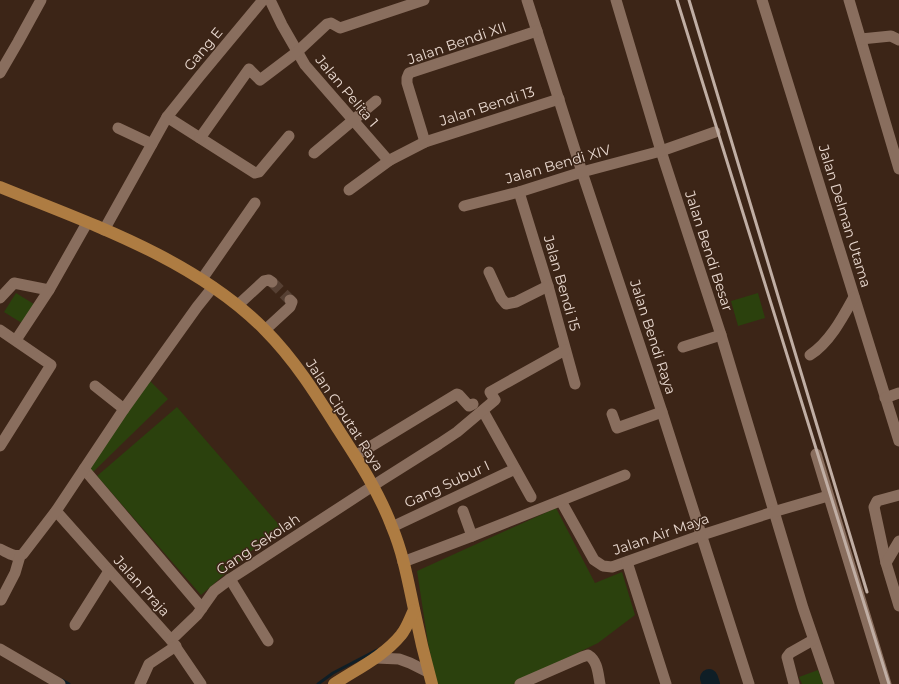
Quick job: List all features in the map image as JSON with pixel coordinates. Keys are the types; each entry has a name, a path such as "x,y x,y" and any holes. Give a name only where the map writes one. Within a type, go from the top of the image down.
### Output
{"main road":[{"name":"Jalan Ciputat Raya","path":"0,187 104,230 172,262 202,279 238,305 265,330 310,384 373,486 392,527 404,562 428,672 432,684"},
{"path":"334,684 376,658 391,645 402,634 414,610"}],"street":[{"path":"0,73 41,0"},
{"name":"Gang E","path":"167,117 263,0"},
{"name":"Jalan Pelita 1","path":"270,0 282,25 305,65 384,157 390,160"},
{"path":"200,138 249,69 260,80 298,52 328,24 331,23 340,28 424,0"},
{"name":"Jalan Bendi Raya","path":"527,0 702,535 749,684"},
{"name":"Jalan Bendi Besar","path":"616,0 661,151 721,335 773,512 828,684"},
{"name":"Jalan Delman Utama","path":"762,0 899,441"},
{"path":"849,0 899,170"},
{"name":"Jalan Bendi XII","path":"424,142 407,83 406,78 409,74 536,31"},
{"path":"861,39 891,36 899,40"},
{"name":"Jalan Bendi 13","path":"424,142 559,99"},
{"path":"314,153 376,101"},
{"path":"104,230 167,117 257,174 289,136"},
{"path":"118,128 152,144"},
{"name":"Jalan Bendi XIV","path":"464,206 519,192 582,172 661,151 715,132"},
{"path":"348,190 390,160 424,142"},
{"name":"Jalan Bendi 15","path":"519,192 548,286 575,384"},
{"path":"202,279 255,203"},
{"path":"16,340 49,290 87,223"},
{"path":"489,272 501,298 506,304 516,302 548,286"},
{"path":"238,305 264,281 269,280 272,282"},
{"path":"0,298 14,283 49,290"},
{"path":"1,600 15,573 20,556 56,511 124,409 213,287"},
{"path":"810,355 823,343 837,326 854,297"},
{"path":"265,330 290,307 292,302 290,300"},
{"path":"0,330 51,365 0,446"},
{"path":"683,347 721,335"},
{"name":"Gang Sekolah","path":"140,684 149,664 173,643 197,615 214,591 230,578 457,432 495,400 490,392 565,350"},
{"path":"96,386 124,409"},
{"path":"355,456 457,394 460,395 469,406 473,404"},
{"path":"885,398 899,394"},
{"path":"483,410 531,497"},
{"path":"612,414 617,428 662,412"},
{"path":"816,454 886,684"},
{"path":"84,469 202,608"},
{"name":"Gang Subur I","path":"392,527 515,469"},
{"path":"404,562 625,475"},
{"path":"899,495 877,501 874,506 886,563 899,606"},
{"name":"Jalan Air Maya","path":"561,501 594,560 602,566 612,567 702,535 828,496"},
{"name":"Jalan Praja","path":"56,511 173,643 201,684"},
{"path":"463,511 472,536"},
{"path":"886,563 899,542"},
{"path":"0,549 16,556 20,556"},
{"path":"627,562 666,684"},
{"path":"75,625 110,571"},
{"path":"230,578 268,641"},
{"path":"794,684 787,657 790,653 814,640"},
{"path":"0,649 60,684"},
{"path":"520,684 588,655 594,658 600,684"},
{"path":"376,658 399,659 428,672"}],"green space":[{"path":"16,293 37,306 25,325 4,312"},
{"path":"758,293 765,318 738,326 731,301"},
{"path":"149,380 168,399 93,472 87,468"},
{"path":"177,407 280,526 201,595 97,476"},
{"path":"556,508 595,583 622,572 635,615 598,643 513,684 437,684 428,643 417,571"},
{"path":"818,670 823,684 802,684 799,677"}],"waterway":[{"path":"318,684 333,673 377,650"},
{"path":"709,678 711,684"},
{"path":"62,680 69,684"}],"tunnel":[{"path":"272,282 290,300"}],"railway":[{"path":"677,0 889,684"},
{"path":"689,0 867,592"}]}
